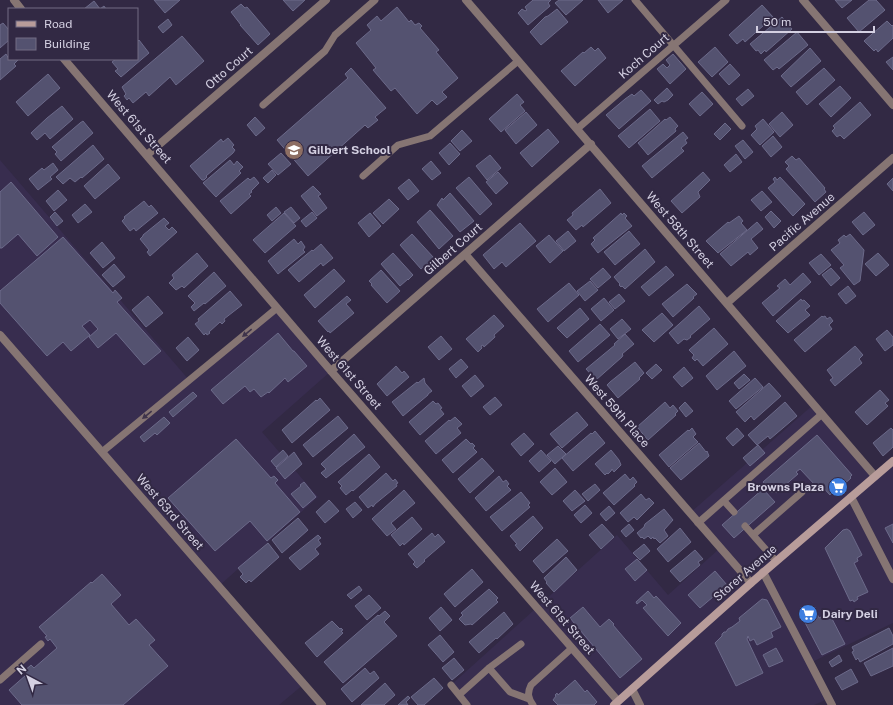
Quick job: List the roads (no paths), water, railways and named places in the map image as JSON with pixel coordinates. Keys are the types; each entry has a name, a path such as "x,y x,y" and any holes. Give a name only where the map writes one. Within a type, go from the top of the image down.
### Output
{"street":[{"path":"14,0 20,8"},
{"name":"Otto Court","path":"147,155 326,0"},
{"name":"West 58th Street","path":"466,0 876,476"},
{"path":"803,0 893,105"},
{"name":"West 61st Street","path":"65,60 331,371 572,648 616,703"},
{"name":"Gilbert Court","path":"331,371 591,144"},
{"name":"Pacific Avenue","path":"727,303 893,158"},
{"name":"West 59th Place","path":"465,254 751,583"},
{"name":"West 63rd Street","path":"0,335 322,705"},
{"name":"Storer Avenue","path":"616,703 776,561 893,461"},
{"path":"852,497 893,579"},
{"path":"764,572 832,705"},
{"path":"632,689 640,705"}],"lane":[{"path":"263,105 325,51 335,35 375,0"},
{"path":"635,0 742,126"},
{"name":"Koch Court","path":"577,129 726,0"},
{"path":"363,176 398,145 430,136 518,61"},
{"path":"102,452 277,308"},
{"path":"698,523 822,414"},
{"path":"753,535 802,492"},
{"path":"724,501 734,512"},
{"path":"745,526 776,561"},
{"path":"0,680 41,644"},
{"path":"459,695 489,668 521,644"},
{"path":"529,699 528,692 531,685 572,648"},
{"path":"489,668 510,692 529,699 534,705"},
{"path":"451,685 467,705"}],"place":[{"name":"Gilbert School","path":"294,150"},
{"name":"Browns Plaza","path":"838,487"},
{"name":"Dairy Deli","path":"808,614"}]}
